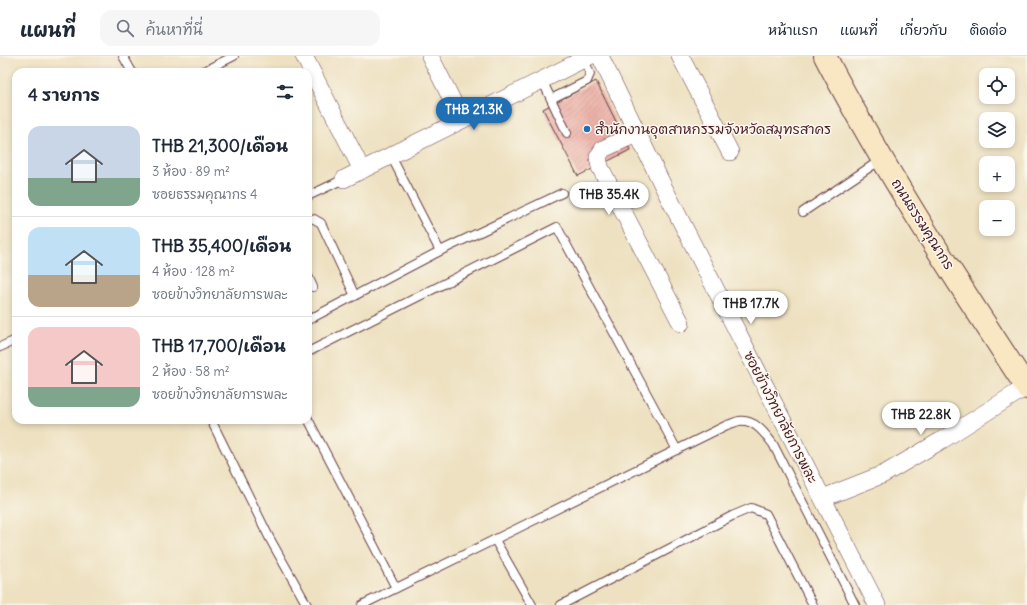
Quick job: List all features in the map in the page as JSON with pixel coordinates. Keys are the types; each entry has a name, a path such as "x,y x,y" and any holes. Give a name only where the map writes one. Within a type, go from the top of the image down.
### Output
{"street":[{"path":"304,56 310,68"},
{"path":"430,56 462,120"},
{"path":"680,56 730,152"},
{"name":"ถนนธรรมคุณากร","path":"826,56 907,200 1027,388"},
{"path":"344,179 542,80 562,62 592,57"},
{"name":"ซอยข้างวิทยาลัยการพละ","path":"592,57 638,133 668,195 877,605"},
{"path":"312,72 362,170"},
{"path":"638,133 603,149 598,157 600,167 681,323"},
{"path":"823,498 884,474 1027,388"}],"lane":[{"path":"124,56 130,68"},
{"path":"210,68 234,56"},
{"path":"551,99 587,81 590,74 592,57"},
{"path":"542,80 567,133"},
{"path":"391,156 440,251"},
{"path":"803,212 882,158"},
{"path":"312,194 344,179"},
{"path":"312,318 440,251 562,193"},
{"path":"312,218 321,223 355,296"},
{"path":"312,350 557,228 677,450"},
{"path":"0,347 12,342"},
{"path":"362,605 727,425 740,421 752,423 764,432 773,444 855,605"},
{"path":"213,424 270,539 307,605"},
{"path":"311,424 396,588"},
{"path":"561,605 732,516 751,508 766,514 813,605"},
{"path":"495,540 532,605"}],"building":[{"name":"สำนักงานอุตสาหกรรมจังหวัดสมุทรสาคร","path":"596,81 630,150 578,176 543,109"}],"place":[{"name":"สำนักงานอุตสาหกรรมจังหวัดสมุทรสาคร","path":"587,129"}]}
